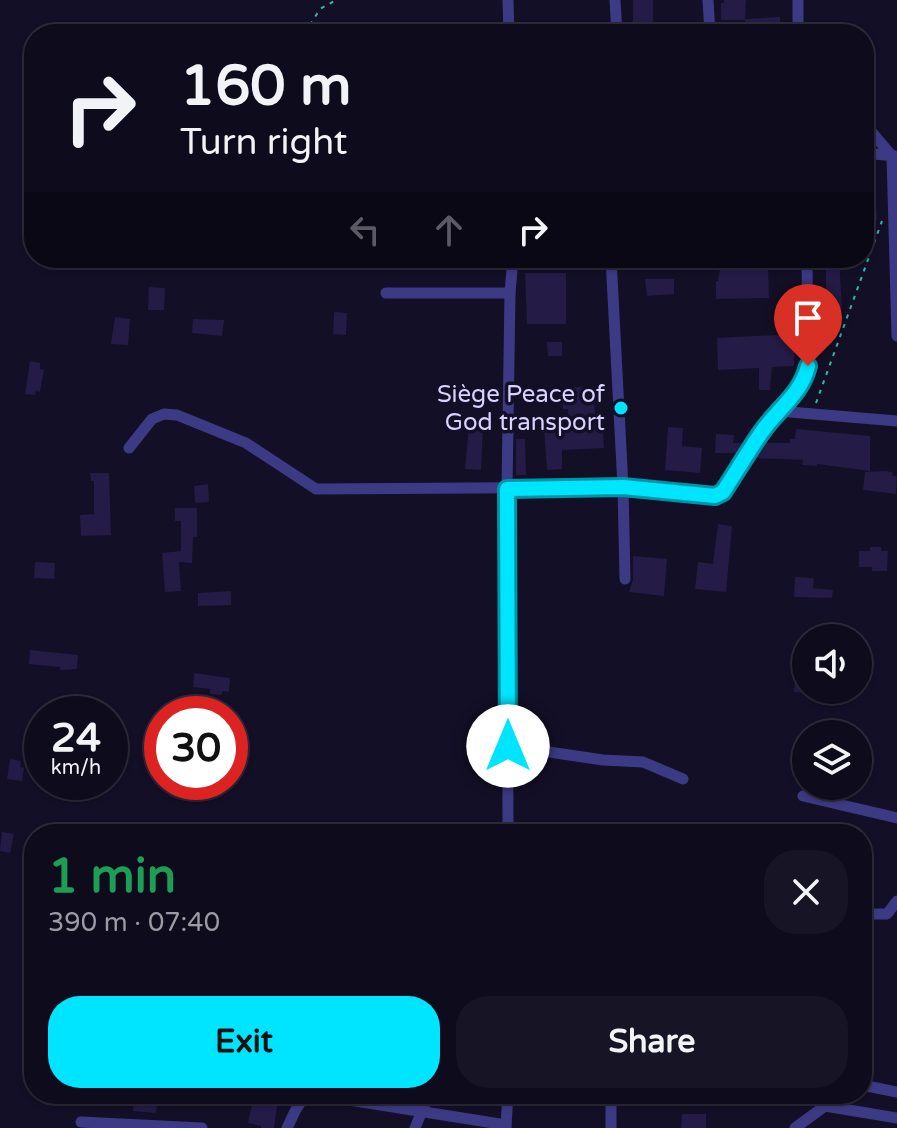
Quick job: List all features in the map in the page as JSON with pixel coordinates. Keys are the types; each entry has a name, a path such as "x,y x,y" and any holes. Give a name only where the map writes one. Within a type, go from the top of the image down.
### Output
{"street":[{"path":"508,0 509,24"},
{"path":"615,0 616,24"},
{"path":"708,0 709,24"},
{"path":"798,0 798,24"},
{"path":"874,134 894,156 897,336"},
{"path":"874,154 894,156"},
{"path":"508,824 507,489 513,268"},
{"path":"612,268 625,579"},
{"path":"129,448 152,419 164,414 177,415 246,443 316,489 623,487 715,496 723,492 778,411 798,392 805,380 808,366 807,268"},
{"path":"386,293 510,293"},
{"path":"778,411 897,421"},
{"path":"508,746 603,760 643,762 683,779"},
{"path":"820,800 897,818"},
{"path":"892,914 897,901"},
{"path":"872,1087 897,1092"},
{"path":"287,1128 299,1104"},
{"path":"367,1104 506,1126 507,1104"},
{"path":"415,1128 425,1104"},
{"path":"611,1104 611,1128"},
{"path":"795,1128 825,1106 897,1118"},
{"path":"81,1122 202,1128"}],"path":[{"path":"311,24 320,9 336,0"},
{"path":"874,245 882,223"},
{"path":"812,414 866,268"}],"building":[{"path":"633,0 653,0 653,24 633,24"},
{"path":"724,0 746,0 745,19 780,17 780,24 721,20 721,3"},
{"path":"874,202 876,202 877,220 874,220"},
{"path":"720,268 768,268 769,298 716,299"},
{"path":"826,268 840,268 842,309 826,310"},
{"path":"525,273 566,273 566,324 527,324"},
{"path":"645,279 674,279 674,294 647,296"},
{"path":"149,287 165,288 164,310 148,310"},
{"path":"334,312 347,313 346,335 333,334"},
{"path":"115,317 130,319 128,345 111,344"},
{"path":"193,319 224,320 222,336 192,333"},
{"path":"794,334 794,366 772,367 770,390 759,390 759,368 718,370 717,338"},
{"path":"547,342 562,342 562,356 548,356"},
{"path":"30,361 40,363 40,369 44,370 40,392 36,391 35,395 25,394"},
{"path":"594,386 595,416 602,416 604,448 562,450 562,469 547,470 544,429 569,426 568,409 563,409 562,388"},
{"path":"470,415 481,416 481,470 465,469"},
{"path":"668,427 683,428 682,446 702,448 700,473 665,470"},
{"path":"796,429 870,436 870,471 802,465 803,460 754,458 765,443 790,443 790,439 795,439"},
{"path":"716,434 734,435 733,443 744,443 738,453 715,453"},
{"path":"516,439 525,439 526,475 516,475"},
{"path":"884,471 897,476 896,494 863,490 865,472"},
{"path":"90,473 109,473 111,535 81,536 80,515 94,514 94,481 91,481"},
{"path":"208,484 209,502 195,503 194,486"},
{"path":"175,508 197,508 197,537 193,537 192,563 179,562 181,591 165,592 162,553 181,551 181,521 175,521"},
{"path":"718,524 732,526 726,592 695,589 698,562 713,564"},
{"path":"870,547 888,551 887,571 859,567 859,551 870,551"},
{"path":"633,556 667,559 664,596 629,592 633,580"},
{"path":"35,562 55,563 54,579 34,578"},
{"path":"795,577 814,578 813,588 833,590 832,598 794,597"},
{"path":"231,591 231,605 198,606 198,593"},
{"path":"30,650 78,655 77,669 60,670 60,667 29,664"},
{"path":"194,673 230,678 229,692 210,694 210,689 193,687"},
{"path":"10,759 21,761 20,767 24,768 22,781 7,779"},
{"path":"2,832 14,834 10,853 0,851"},
{"path":"134,1104 157,1104 156,1113 133,1111"},
{"path":"252,1104 277,1106 274,1128 261,1128 248,1123"},
{"path":"682,1114 706,1114 706,1128 681,1128"}],"place":[{"name":"Siège Peace of God transport","path":"621,408"}],"route":[{"path":"508,746 507,489 623,487 715,496 723,492 778,411 798,392 808,366"}]}
